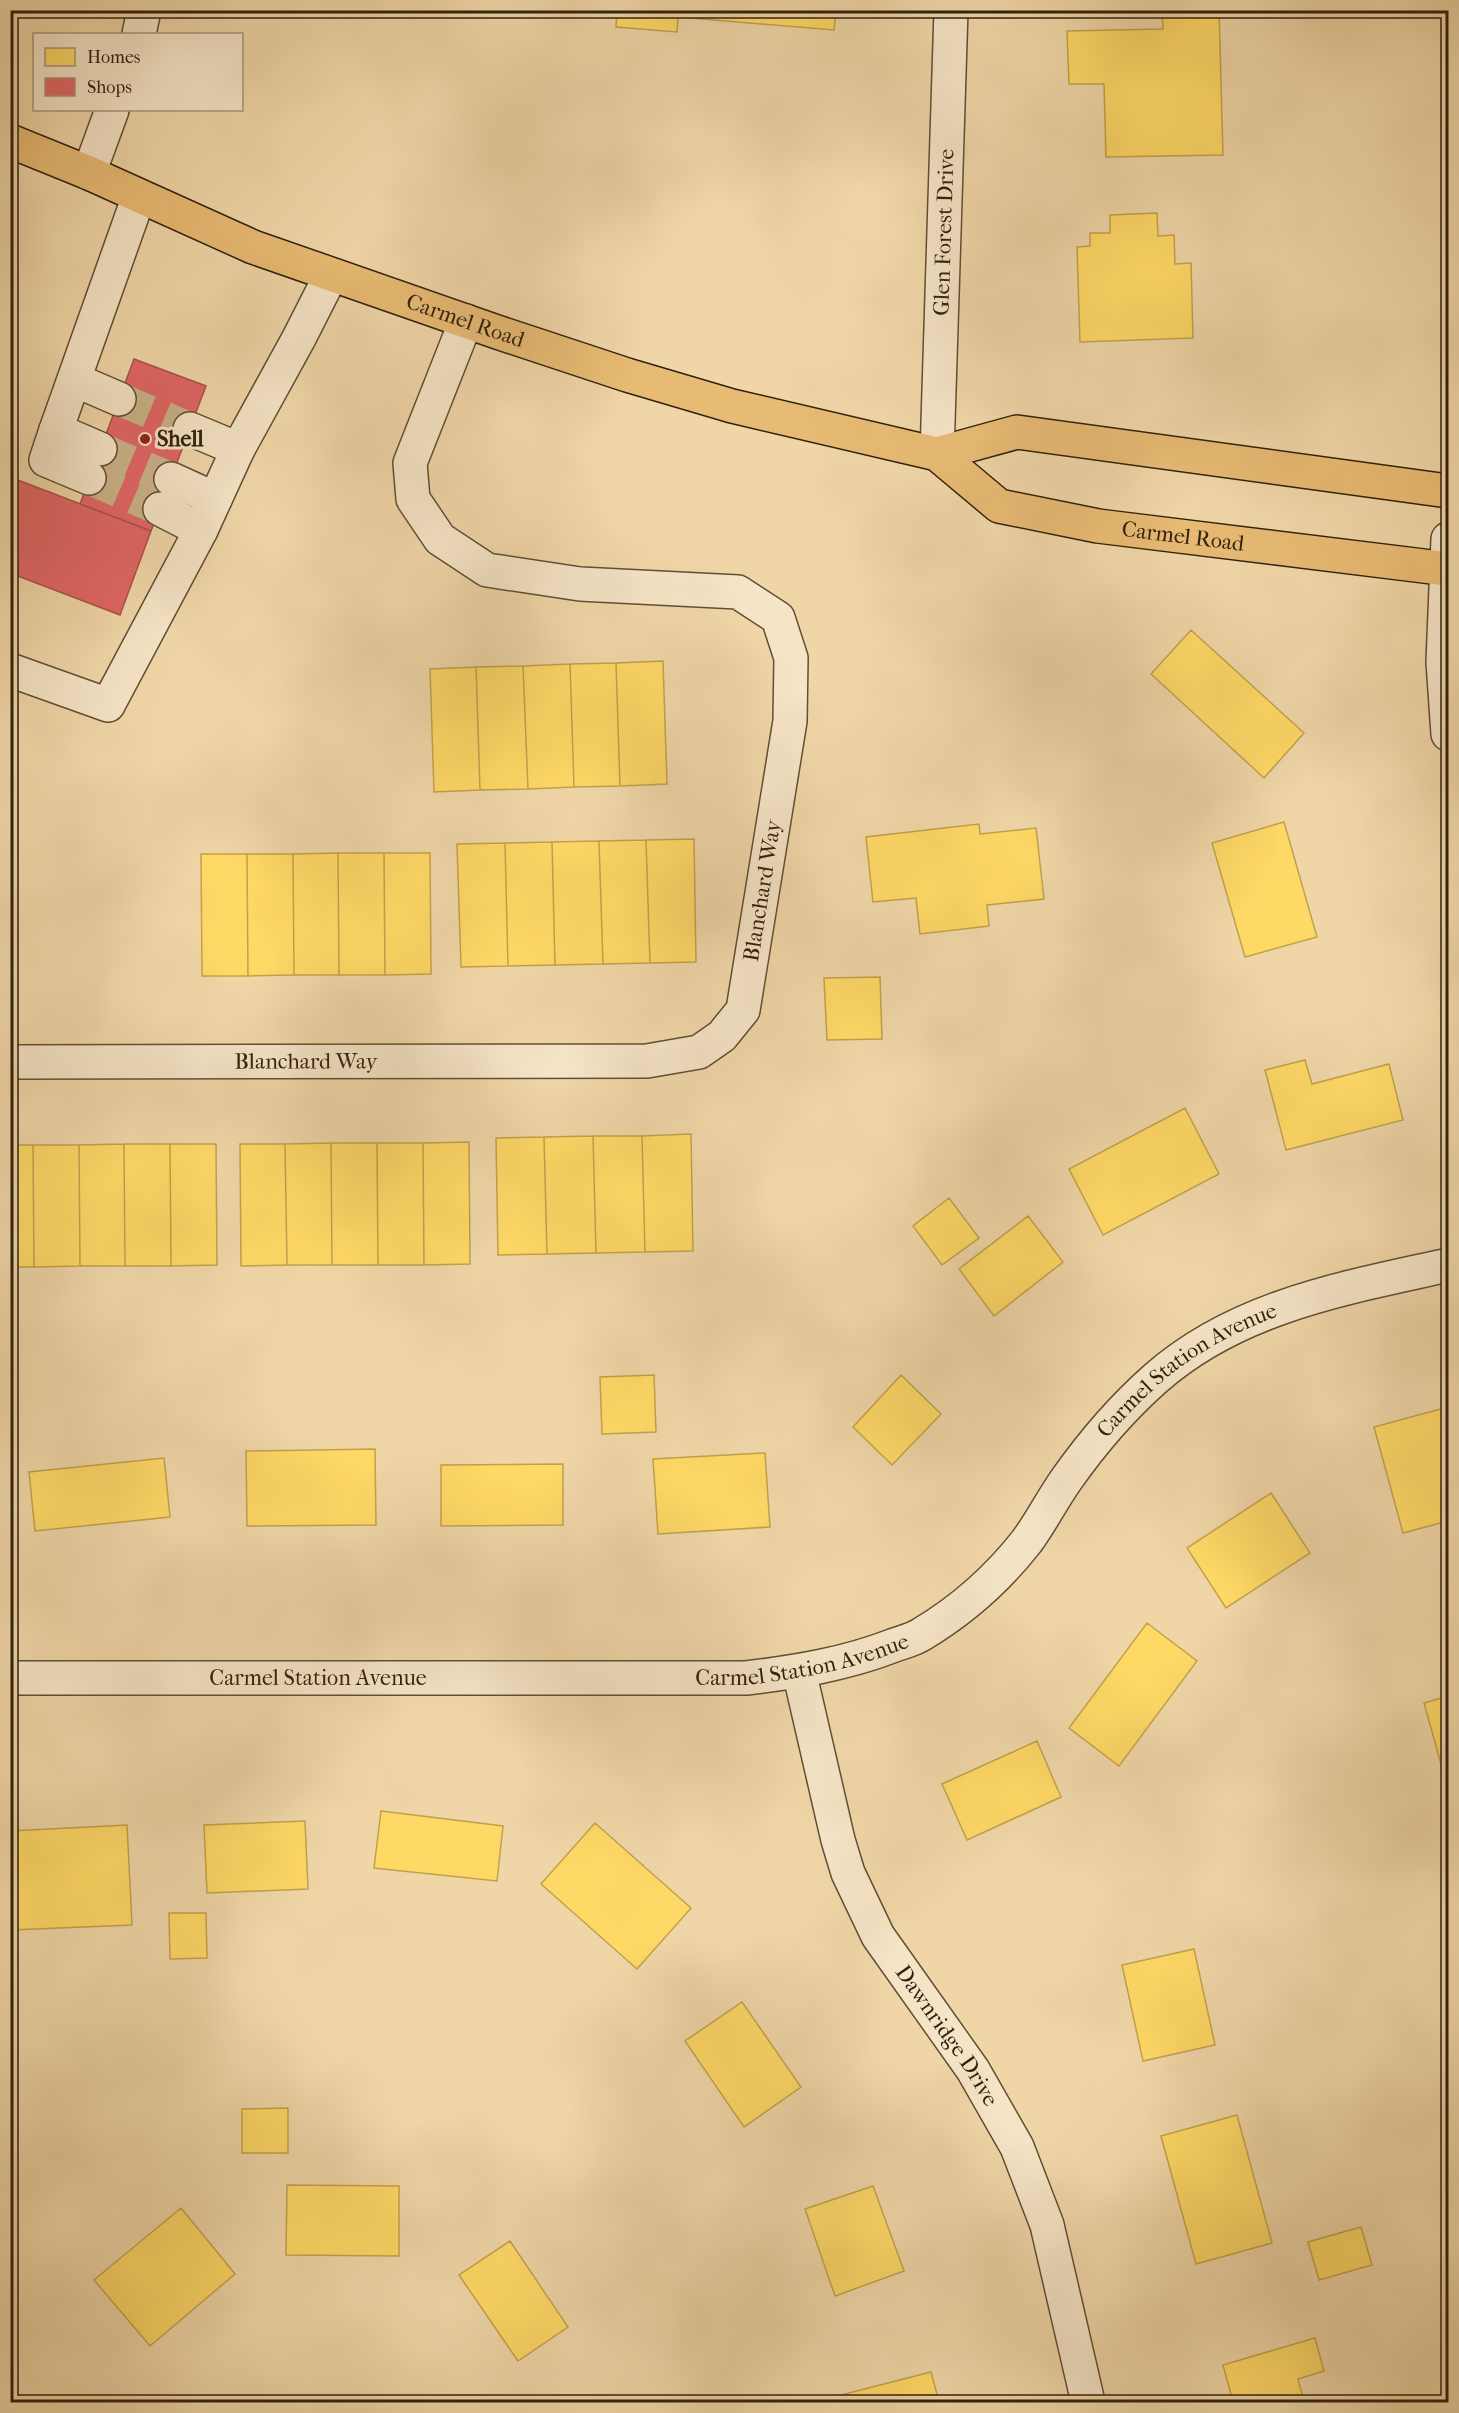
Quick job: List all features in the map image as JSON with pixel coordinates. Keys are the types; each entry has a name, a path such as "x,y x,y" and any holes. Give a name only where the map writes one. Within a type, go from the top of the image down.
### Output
{"main road":[{"name":"Carmel Road","path":"10,141 89,173 253,247 466,321 627,375 732,405 937,453 999,506 1098,526 1448,559"},
{"name":"Carmel Road","path":"937,453 1017,432 1449,491"}],"street":[{"path":"139,33 144,10"},
{"name":"Glen Forest Drive","path":"937,453 951,10"},
{"path":"89,173 112,111"},
{"path":"95,464 56,430 139,196"},
{"path":"10,670 108,705 201,530 238,449 300,338 331,275"},
{"name":"Blanchard Way","path":"10,1062 647,1061 699,1052 722,1036 743,1010 790,721 791,658 777,618 738,592 580,584 487,570 440,539 413,500 410,463 466,321"},
{"path":"75,380 119,399"},
{"path":"190,429 238,449"},
{"path":"201,530 165,494 215,499"},
{"path":"1448,559 1443,662 1449,734"},
{"name":"Carmel Station Avenue","path":"10,1678 746,1678 799,1671 859,1658 921,1635 985,1588 1027,1541 1066,1480 1115,1417 1157,1377 1216,1335 1250,1318 1319,1294 1449,1265"},
{"name":"Dawnridge Drive","path":"799,1671 838,1840 848,1873 878,1936 973,2070 1017,2147 1047,2225 1088,2403"}],"building: Homes":[{"path":"423,10 511,10 511,16 423,14"},
{"path":"617,10 836,10 834,30 678,17 677,32 616,27"},
{"path":"1162,10 1219,10 1223,155 1106,157 1104,84 1069,84 1067,31 1163,29"},
{"path":"1157,213 1158,236 1174,235 1175,264 1191,263 1193,338 1080,342 1077,247 1090,246 1090,233 1110,233 1110,215"},
{"path":"1191,630 1304,733 1264,778 1151,674"},
{"path":"663,661 667,784 620,786 616,663"},
{"path":"616,663 620,786 574,787 570,664"},
{"path":"570,664 574,787 528,789 523,666"},
{"path":"523,666 528,789 480,790 476,667"},
{"path":"476,667 480,790 434,792 430,669"},
{"path":"1284,822 1317,937 1245,957 1212,843"},
{"path":"979,824 980,834 1036,828 1044,899 987,905 989,926 920,934 916,898 873,902 866,837"},
{"path":"694,839 696,962 650,963 646,840"},
{"path":"646,840 650,963 603,964 599,841"},
{"path":"599,841 603,964 555,965 552,842"},
{"path":"552,842 555,965 508,966 505,843"},
{"path":"505,843 508,966 461,967 457,844"},
{"path":"338,853 384,853 385,975 339,975"},
{"path":"338,853 339,975 294,975 293,854"},
{"path":"384,853 430,853 431,974 385,975"},
{"path":"201,854 247,854 248,976 202,976"},
{"path":"247,854 293,854 294,975 248,976"},
{"path":"880,977 882,1039 827,1040 824,978"},
{"path":"1305,1060 1312,1084 1389,1064 1403,1120 1286,1150 1265,1070"},
{"path":"1185,1108 1219,1174 1103,1235 1069,1169"},
{"path":"691,1134 693,1251 645,1252 642,1136"},
{"path":"593,1136 642,1136 645,1252 596,1253"},
{"path":"593,1136 596,1253 547,1254 544,1137"},
{"path":"544,1137 547,1254 498,1255 496,1138"},
{"path":"469,1142 470,1264 424,1265 423,1143"},
{"path":"331,1143 377,1143 378,1265 332,1265"},
{"path":"331,1143 332,1265 287,1265 285,1144"},
{"path":"377,1143 423,1143 424,1265 378,1265"},
{"path":"124,1144 170,1144 171,1266 125,1266"},
{"path":"124,1144 125,1266 80,1266 79,1145"},
{"path":"170,1144 216,1144 217,1265 171,1266"},
{"path":"240,1144 285,1144 287,1265 241,1266"},
{"path":"10,1145 33,1145 34,1267 10,1267"},
{"path":"33,1145 79,1145 80,1266 34,1267"},
{"path":"949,1198 979,1238 942,1265 913,1226"},
{"path":"1028,1216 1063,1262 994,1316 959,1269"},
{"path":"654,1375 656,1432 602,1434 600,1377"},
{"path":"901,1375 941,1414 892,1465 853,1427"},
{"path":"1448,1407 1448,1521 1403,1533 1374,1427"},
{"path":"375,1449 376,1525 247,1526 246,1451"},
{"path":"765,1453 770,1527 658,1534 653,1459"},
{"path":"164,1458 170,1517 35,1531 29,1472"},
{"path":"563,1464 563,1525 441,1526 441,1465"},
{"path":"1271,1493 1310,1553 1226,1608 1187,1548"},
{"path":"1147,1623 1197,1661 1119,1766 1069,1728"},
{"path":"1448,1696 1448,1789 1424,1703"},
{"path":"1037,1741 1061,1797 967,1840 942,1784"},
{"path":"381,1811 503,1826 497,1881 374,1868"},
{"path":"305,1821 308,1889 207,1893 204,1825"},
{"path":"595,1823 691,1908 637,1969 541,1884"},
{"path":"127,1825 132,1925 11,1930 10,1831"},
{"path":"169,1913 206,1913 207,1958 170,1959"},
{"path":"1194,1949 1215,2045 1143,2061 1122,1965"},
{"path":"742,2002 801,2087 744,2127 685,2041"},
{"path":"288,2108 288,2153 242,2153 242,2109"},
{"path":"1237,2115 1272,2243 1196,2264 1161,2136"},
{"path":"287,2185 399,2186 399,2256 286,2255"},
{"path":"873,2186 904,2271 835,2296 805,2209"},
{"path":"181,2208 235,2274 150,2346 94,2280"},
{"path":"1361,2227 1372,2265 1319,2280 1308,2242"},
{"path":"510,2241 568,2327 518,2361 459,2275"},
{"path":"1315,2338 1324,2371 1298,2379 1304,2402 1233,2402 1223,2365"},
{"path":"931,2372 939,2402 839,2402 837,2396"}],"building: Shops":[{"name":"Shell","path":"134,359 206,386 151,531 80,504"},
{"path":"10,477 151,531 120,615 10,573"}],"tunnel":[{"path":"119,399 190,429"},
{"path":"100,449 171,479"},
{"path":"89,478 160,509"}],"place":[{"name":"Shell","path":"145,439"}]}
